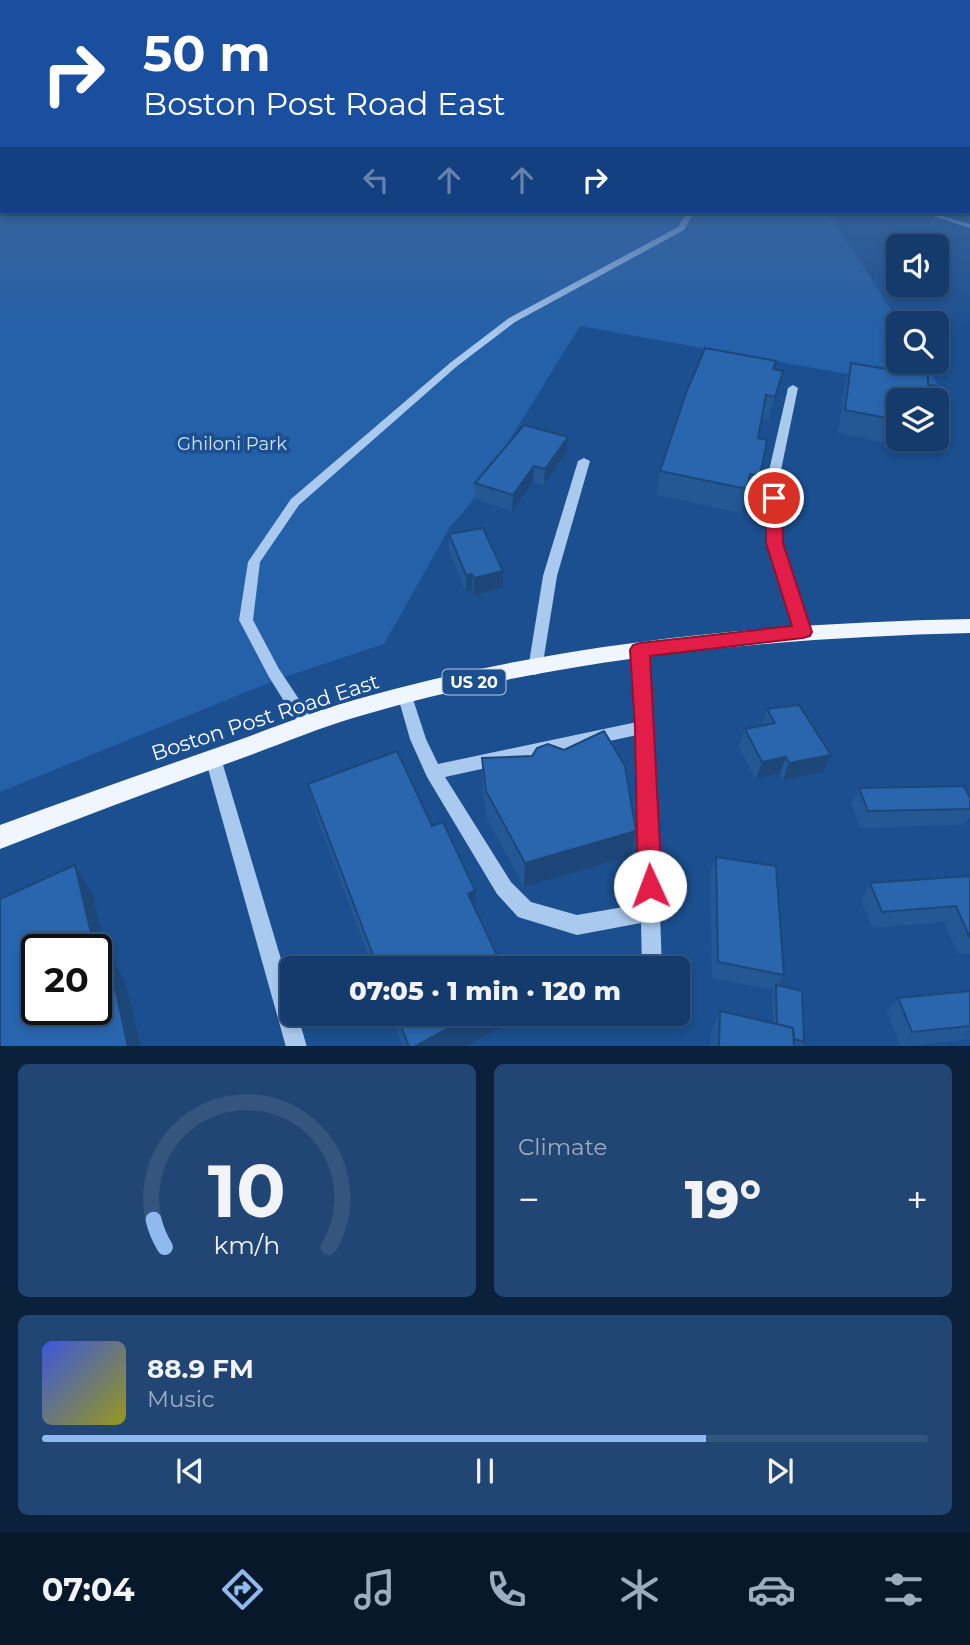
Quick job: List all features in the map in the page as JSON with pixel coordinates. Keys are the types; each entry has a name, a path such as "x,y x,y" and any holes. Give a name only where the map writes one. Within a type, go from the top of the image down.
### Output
{"main road":[{"name":"Boston Post Road East","path":"0,837 366,705 640,650 803,632 969,629"}],"lane":[{"path":"308,725 274,673 246,620 254,562 295,502 453,365 512,320 657,241"},
{"path":"793,388 774,475 774,543 803,632"},
{"path":"535,669 550,576 584,461"},
{"path":"640,650 652,956"},
{"path":"406,697 418,739 433,772 504,888 525,910 577,925 650,912"},
{"path":"433,772 645,727"},
{"path":"214,758 297,1046"}],"green space":[{"name":"Ghiloni Park","path":"0,241 847,241 892,311 886,311 886,374 931,374 940,388 925,388 580,326 470,504 450,527 384,644 276,680 0,792"}],"building":[{"path":"705,348 776,361 773,369 783,371 775,397 766,395 758,438 767,440 760,476 750,474 747,489 660,471 686,393"},
{"path":"851,363 886,369 886,374 928,376 928,385 937,386 886,388 886,418 845,410"},
{"path":"524,425 568,437 545,469 534,466 513,495 475,483"},
{"path":"483,528 503,571 474,578 472,574 466,575 449,534"},
{"path":"799,705 831,755 789,763 786,757 762,762 745,729 775,723 767,709"},
{"path":"604,731 625,766 636,831 525,863 486,791 482,758 532,756 537,748 548,744 564,750"},
{"path":"397,751 432,826 443,822 475,890 468,894 497,956 373,956 308,784"},
{"path":"964,786 970,798 970,809 868,811 859,788"},
{"path":"716,857 776,866 784,975 718,962"},
{"path":"75,865 91,934 21,934 21,1025 112,1025 112,974 128,1046 0,1046 0,899"},
{"path":"970,876 970,938 956,906 882,912 870,883"},
{"path":"776,985 802,991 804,1042 794,1039 793,1028 777,1024"},
{"path":"970,991 970,1026 912,1032 898,998"},
{"path":"720,1011 793,1028 794,1046 719,1046"},
{"path":"401,1026 452,1026 416,1046 409,1046"}],"route":[{"path":"650,886 640,650 803,632 774,543 774,498"}]}
